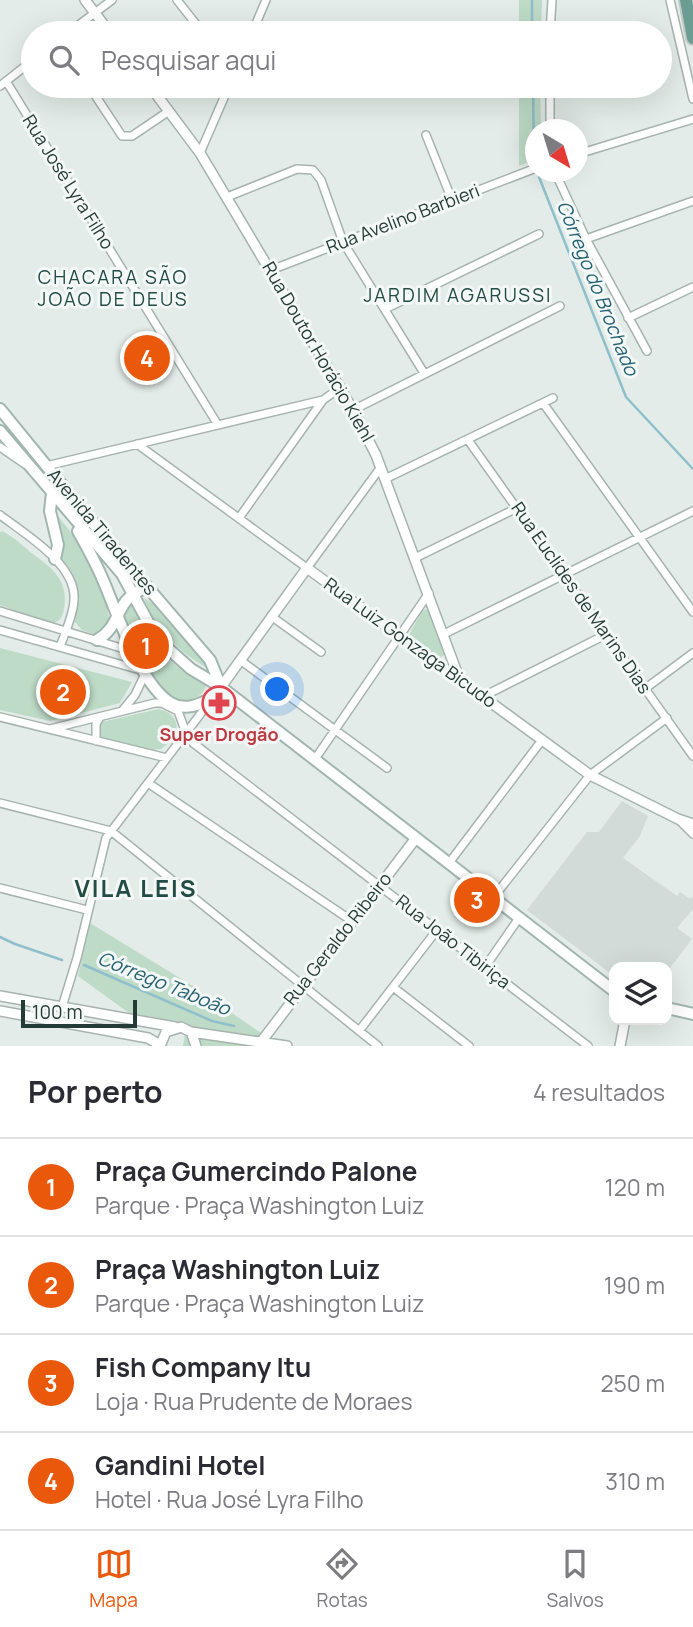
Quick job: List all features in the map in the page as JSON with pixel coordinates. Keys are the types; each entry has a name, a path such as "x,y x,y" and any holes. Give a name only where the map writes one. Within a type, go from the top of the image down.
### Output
{"main road":[{"path":"686,0 693,38"},
{"name":"Avenida Tiradentes","path":"0,409 211,660 221,687"},
{"name":"Avenida Tiradentes","path":"0,431 122,574 148,622 173,655 221,687"},
{"path":"52,493 50,511 58,545 55,559"},
{"path":"67,510 103,578 144,672 171,703 191,707 212,698"},
{"path":"97,640 111,631 123,605 133,593 140,590 152,591"},
{"path":"221,687 609,987"},
{"path":"672,1009 693,1013"}],"street":[{"path":"85,0 101,21"},
{"path":"84,21 112,0"},
{"path":"177,0 194,21"},
{"path":"257,21 265,0"},
{"path":"551,21 552,0"},
{"path":"670,0 693,99"},
{"path":"3,84 21,70"},
{"name":"Rua José Lyra Filho","path":"3,84 218,425"},
{"path":"97,98 122,136 132,136 169,111"},
{"name":"Rua Doutor Horácio Kiehl","path":"159,98 200,153 353,410 381,467 459,678"},
{"path":"200,153 224,98"},
{"path":"550,98 550,119"},
{"path":"588,151 693,120"},
{"path":"426,135 452,200"},
{"path":"227,197 297,169 313,170 321,180 343,242 424,373"},
{"name":"Rua Avelino Barbieri","path":"271,270 525,172"},
{"path":"560,182 586,239 647,351"},
{"path":"586,239 693,201"},
{"path":"386,309 539,234"},
{"path":"628,318 693,287"},
{"path":"353,410 560,306"},
{"path":"239,517 323,400 341,387"},
{"path":"385,479 553,398"},
{"path":"46,466 323,400"},
{"path":"543,403 693,612"},
{"name":"Rua Euclídes de Marins Dias","path":"468,440 693,756"},
{"name":"Rua Luiz Gonzaga Bicudo","path":"137,444 590,775 693,824"},
{"path":"0,447 29,466"},
{"path":"62,1007 77,958 106,838 221,687 381,467"},
{"path":"415,558 517,508"},
{"path":"444,634 693,511"},
{"path":"2,520 55,559 68,572 74,591 74,605 60,647"},
{"path":"315,759 429,593"},
{"path":"419,608 428,606 435,610"},
{"path":"0,611 134,653"},
{"path":"271,617 321,652"},
{"path":"0,630 144,672 135,695 122,711"},
{"path":"484,696 607,634"},
{"path":"646,688 693,653"},
{"path":"240,660 387,768"},
{"name":"Rua João Tibiriça","path":"49,729 155,703 178,711 185,734 588,1046"},
{"path":"0,717 167,758"},
{"path":"96,741 96,724 100,717"},
{"path":"493,898 590,775 667,718"},
{"path":"449,863 542,740"},
{"path":"148,783 352,921"},
{"path":"0,803 111,831 378,1046"},
{"path":"678,819 693,834"},
{"name":"Rua Geraldo Ribeiro","path":"262,1040 416,838"},
{"path":"0,888 87,910"},
{"path":"485,967 519,918"},
{"path":"359,1031 437,930"},
{"path":"393,987 469,1046"},
{"path":"0,996 191,1032 262,1040 286,1046"},
{"path":"0,1011 148,1038 160,1046 163,1035 175,1027"},
{"path":"620,1046 624,1025"},
{"path":"191,1032 196,1046"}],"shaded area":[{"path":"622,801 648,816 640,836 623,858 677,896 680,892 690,899 693,896 693,909 677,928 692,939 672,965 672,962 609,962 609,972 527,910 587,832 599,832"}],"green space":[{"path":"519,0 542,0 541,21 519,21"},
{"path":"519,98 540,98 541,119 525,119 525,164 519,166"},
{"path":"55,515 84,552 106,601 108,623 105,630 95,635 82,630 75,622 77,586 59,557"},
{"path":"2,531 44,562 61,581 65,598 62,616 57,622 52,624 0,605"},
{"path":"144,598 157,606 206,661 207,668 169,639"},
{"path":"131,603 161,651 180,669 206,686 198,697 184,701 174,700 157,683 127,628 126,610 127,604"},
{"path":"426,609 430,612 445,654 440,658 409,635 422,611"},
{"path":"0,648 132,682 120,703 50,721 0,710"},
{"path":"159,709 167,712 176,722 172,739 161,749 153,750 100,738 98,734 102,722"},
{"path":"90,923 188,983 280,1046 183,1046 187,1023 129,1013 78,976"}],"waterway":[{"name":"Córrego do Brochado","path":"532,0 532,21"},
{"name":"Córrego do Brochado","path":"533,98 533,119"},
{"name":"Córrego do Brochado","path":"541,182 626,397 693,469"},
{"name":"Córrego Taboão","path":"0,937 62,960"},
{"name":"Córrego Taboão","path":"84,965 212,1021 234,1026"}],"place":[{"name":"Gandini Hotel","path":"147,358"},
{"name":"Praça Gumercindo Palone","path":"146,646"},
{"name":"Praça Washington Luiz","path":"63,692"},
{"name":"Super Drogão","path":"219,703"},
{"name":"Fish Company Itu","path":"477,900"}],"district":[{"name":"CHACARA SÃO JOÃO DE DEUS","path":"113,288"},
{"name":"JARDIM AGARUSSI","path":"458,295"},
{"name":"VILA LEIS","path":"136,889"}]}
